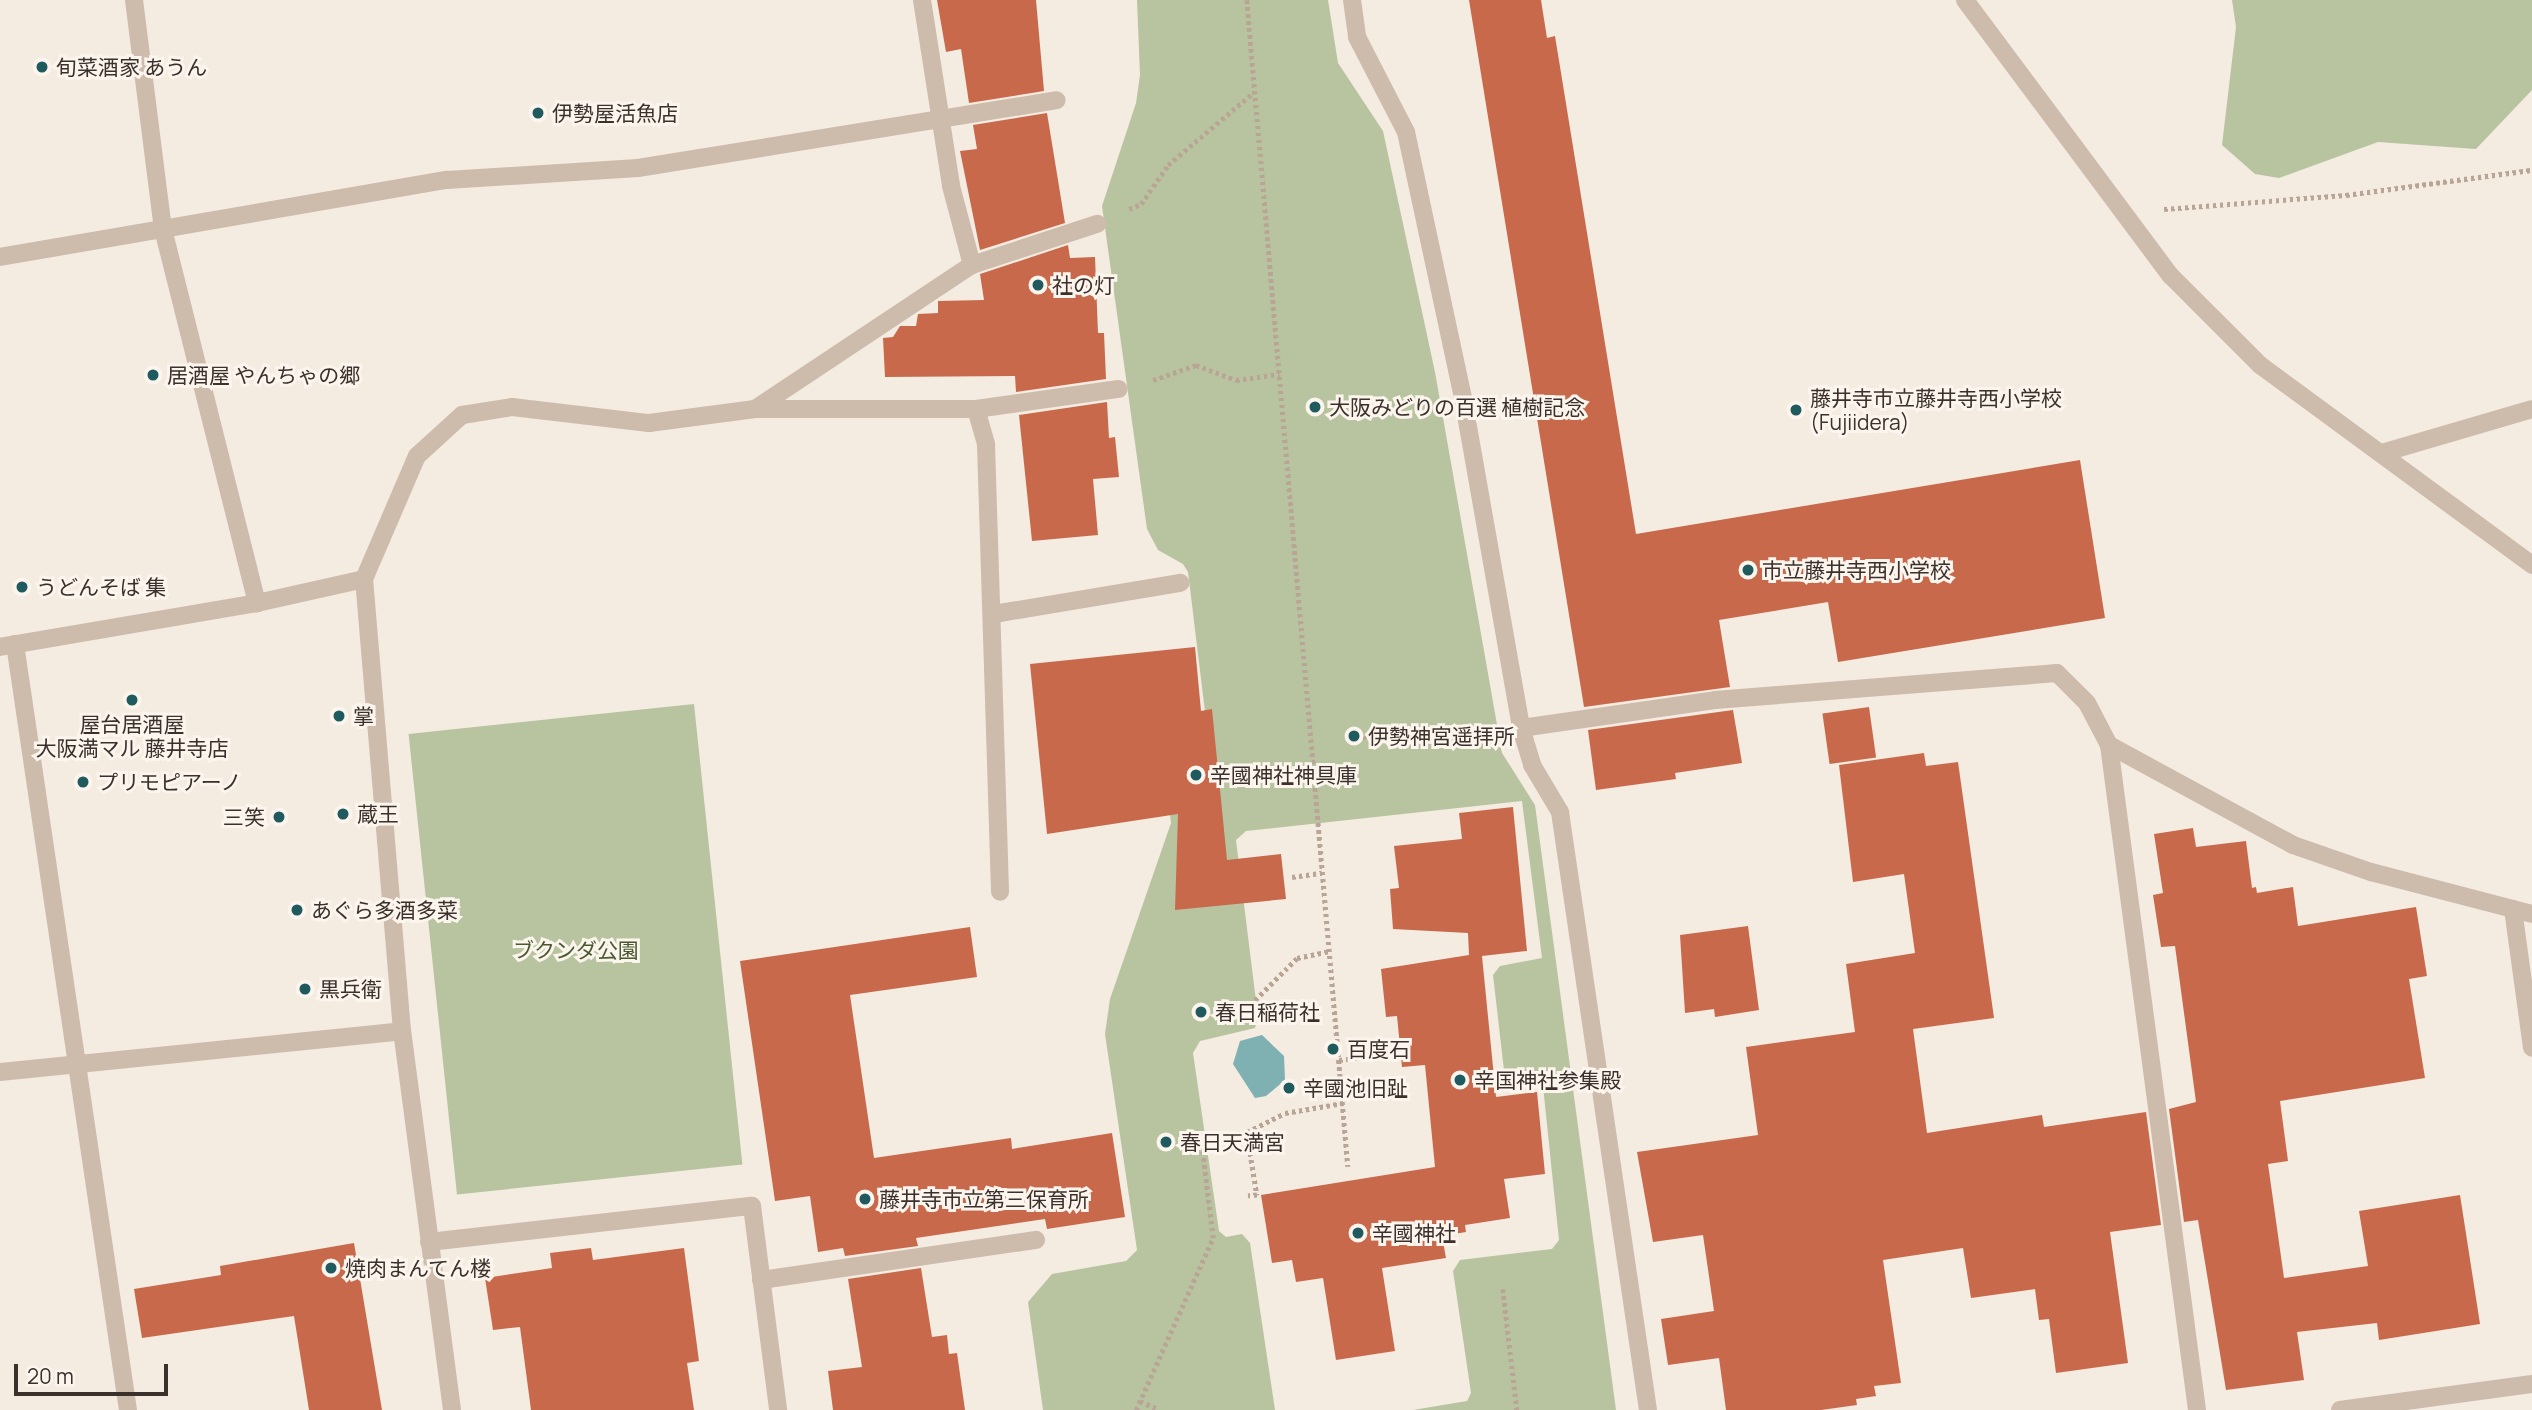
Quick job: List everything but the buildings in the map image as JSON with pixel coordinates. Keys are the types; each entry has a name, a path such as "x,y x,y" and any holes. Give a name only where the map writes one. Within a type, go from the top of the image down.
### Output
{"street":[{"path":"134,0 163,229 257,603"},
{"path":"922,0 941,121 972,265"},
{"path":"1352,0 1357,37 1406,132 1463,398 1521,728 1532,765 1560,812 1648,1410"},
{"path":"1965,0 2171,276 2260,365 2532,565"},
{"path":"0,257 447,180 638,168 941,121 1057,100"},
{"path":"755,408 972,265 1097,224"},
{"path":"452,1410 402,1031 364,579 417,456 462,415 512,407 649,423 755,408 976,410 1119,389"},
{"path":"2382,453 2532,409"},
{"path":"976,410 986,444 994,614 1000,892"},
{"path":"128,1410 79,1064 7,646 257,603 364,579"},
{"path":"994,614 1180,583"},
{"path":"1521,728 1715,700 2057,673 2087,704 2109,745 2197,1410"},
{"path":"2109,745 2293,845 2371,872 2532,914"},
{"path":"2512,909 2532,1048"},
{"path":"0,1072 402,1031"},
{"path":"429,1242 752,1206 778,1410"},
{"path":"761,1280 1036,1240"},
{"path":"2340,1410 2532,1384"}],"path":[{"path":"1247,0 1348,1167"},
{"path":"1097,224 1141,204 1168,165 1255,91"},
{"path":"2123,212 2360,193 2532,170"},
{"path":"1119,389 1196,365 1236,380 1280,374"},
{"path":"1292,877 1322,873"},
{"path":"1228,1009 1250,1005 1297,958 1329,951"},
{"path":"1339,1060 1392,1053"},
{"path":"1188,1141 1247,1132 1285,1113 1343,1104"},
{"path":"1247,1132 1257,1195 1248,1196"},
{"path":"1136,1410 1213,1238 1201,1139"},
{"path":"1503,1289 1517,1410"},
{"path":"1140,1401 1159,1410"}],"green space":[{"path":"1137,0 1328,0 1338,63 1383,131 1435,372 1502,753 1535,805 1616,1410 1413,1410 1467,1401 1471,1393 1453,1271 1460,1260 1552,1249 1559,1240 1543,1086 1537,1082 1509,1084 1505,1079 1493,975 1500,966 1542,958 1522,801 1246,831 1236,840 1258,1017 1255,1028 1200,1041 1193,1053 1219,1231 1226,1237 1242,1234 1250,1243 1275,1410 1043,1410 1028,1302 1052,1274 1126,1261 1137,1250 1105,1034 1110,999 1171,823 1162,747 1206,720 1188,572 1183,564 1158,550 1147,529 1102,206 1136,103 1140,75"},
{"path":"2232,0 2532,0 2532,90 2476,149 2378,142 2279,178 2255,174 2222,145 2236,27"},
{"name":"ブクンダ公園","path":"694,704 742,1164 457,1194 409,734"}],"water":[{"path":"1262,1035 1284,1056 1285,1080 1266,1096 1255,1098 1233,1064 1240,1041"}],"place":[{"name":"旬菜酒家 あうん","path":"42,67"},
{"name":"伊勢屋活魚店","path":"538,113"},
{"name":"社の灯","path":"1038,285"},
{"name":"居酒屋 やんちゃの郷","path":"153,375"},
{"name":"大阪みどりの百選 植樹記念","path":"1315,407"},
{"name":"藤井寺市立藤井寺西小学校 (Fujiidera)","path":"1796,410"},
{"name":"市立藤井寺西小学校","path":"1748,570"},
{"name":"うどんそば 集","path":"22,587"},
{"name":"屋台居酒屋 大阪満マル 藤井寺店","path":"132,700"},
{"name":"掌","path":"339,716"},
{"name":"伊勢神宮遥拝所","path":"1354,736"},
{"name":"辛國神社神具庫","path":"1196,775"},
{"name":"プリモピアーノ","path":"83,782"},
{"name":"蔵王","path":"343,814"},
{"name":"三笑","path":"279,817"},
{"name":"あぐら多酒多菜","path":"297,910"},
{"name":"黒兵衛","path":"305,989"},
{"name":"春日稲荷社","path":"1201,1012"},
{"name":"百度石","path":"1333,1049"},
{"name":"辛国神社参集殿","path":"1460,1080"},
{"name":"辛國池旧趾","path":"1289,1088"},
{"name":"春日天満宮","path":"1166,1142"},
{"name":"藤井寺市立第三保育所","path":"865,1199"},
{"name":"辛國神社","path":"1358,1233"},
{"name":"焼肉まんてん楼","path":"331,1268"}]}
